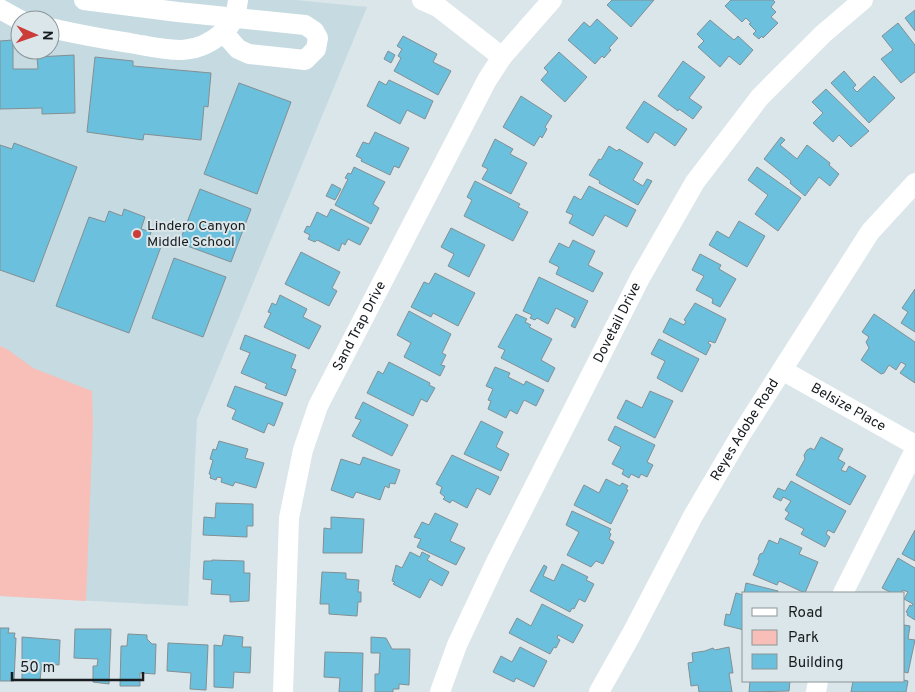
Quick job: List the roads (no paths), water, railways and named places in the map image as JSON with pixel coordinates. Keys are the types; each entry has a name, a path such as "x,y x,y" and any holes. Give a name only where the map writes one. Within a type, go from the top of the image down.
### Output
{"street":[{"path":"84,0 126,7 232,17"},
{"path":"422,0 438,7 502,57"},
{"name":"Sand Trap Drive","path":"283,692 290,518 303,450 318,406 487,80 502,57 552,0"},
{"name":"Dovetail Drive","path":"440,692 457,645 496,562 640,278 695,182 760,97 824,34 863,0"},
{"path":"60,30 176,50 194,49 211,43 232,17"},
{"name":"Reyes Adobe Road","path":"599,692 693,516 740,436 870,232 915,183"},
{"name":"Belsize Place","path":"782,370 915,445"},
{"path":"844,592 915,450"}],"place":[{"name":"Lindero Canyon Middle School","path":"137,234"}]}
